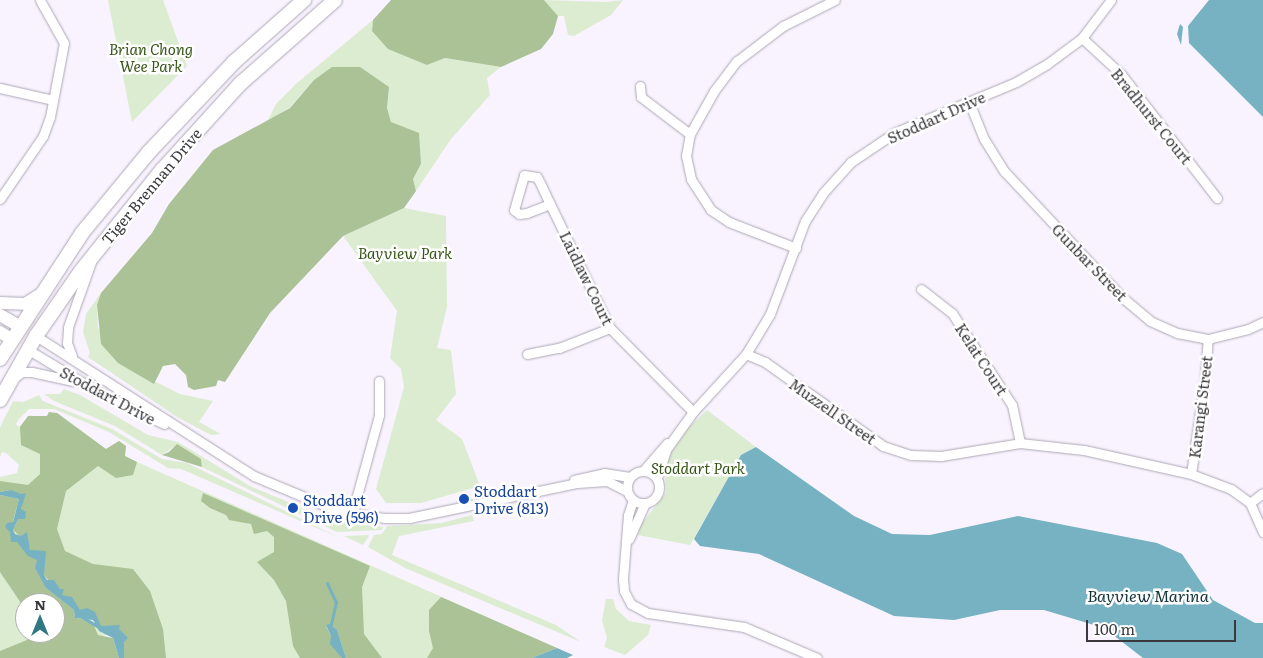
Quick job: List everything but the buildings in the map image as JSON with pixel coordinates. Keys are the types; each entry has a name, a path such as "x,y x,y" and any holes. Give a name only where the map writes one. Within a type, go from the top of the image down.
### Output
{"main road":[{"name":"Tiger Brennan Drive","path":"0,359 6,336 20,326 82,234 149,152 234,62 304,0"},
{"name":"Tiger Brennan Drive","path":"3,394 36,336 92,256 162,170 241,83 335,0"},
{"path":"0,303 25,304 40,294"},
{"path":"0,315 36,336"},
{"path":"6,336 27,350"}],"street":[{"path":"0,199 43,136 53,100 64,43 40,0"},
{"path":"796,248 730,222 711,210 691,179 686,156 690,134 714,91 738,61 783,26 834,0"},
{"name":"Stoddart Drive","path":"657,478 667,448 693,412 746,354 770,314 805,221 823,193 851,162 894,133 1016,82 1082,38 1111,0"},
{"name":"Bradhurst Court","path":"1082,38 1121,74 1217,198"},
{"path":"640,86 641,97 690,134"},
{"path":"0,88 53,100"},
{"name":"Gunbar Street","path":"969,102 984,139 1005,172 1123,298 1159,325 1177,333 1208,338 1248,329 1263,322"},
{"name":"Laidlaw Court","path":"550,204 527,213 519,214 514,210 524,175 537,177 610,328 693,412"},
{"path":"79,360 69,351 67,335 92,256"},
{"name":"Kelat Court","path":"922,289 952,313 1007,396 1012,405 1020,443"},
{"path":"527,354 559,348 610,328"},
{"name":"Stoddart Drive","path":"36,336 79,360 191,437"},
{"name":"Karangi Street","path":"1191,474 1206,378 1208,338"},
{"name":"Stoddart Drive","path":"27,350 88,386 191,437 285,490 352,514 385,518 426,517 563,487 607,481 627,491"},
{"name":"Muzzell Street","path":"746,354 765,362 883,446 911,455 941,456 1020,443 1084,450 1191,474 1231,489 1250,503"},
{"path":"3,394 14,378 26,371 88,386"},
{"path":"352,514 379,415 379,380"},
{"name":"Stoddart Drive","path":"643,471 677,435"},
{"path":"627,544 645,504 656,497 659,484 657,478 643,471 630,477 627,491 633,500 645,504"},
{"name":"Stoddart Drive","path":"563,487 576,478 604,473 630,477"},
{"path":"1263,492 1250,503 1263,532"},
{"path":"633,500 628,515 624,591 636,608 654,614 744,627 818,658"}],"green space":[{"name":"Brian Chong Wee Park","path":"108,0 163,0 187,66 132,122"},
{"path":"391,0 544,0 558,16 553,34 541,49 501,67 445,58 427,65 388,49 372,31 373,20"},
{"path":"544,0 606,2 623,0 611,15 574,36 568,35 564,16 558,16"},
{"path":"373,20 372,31 427,65 445,58 501,67 487,78 490,95 451,139 416,191 413,179 421,164 418,140 391,122 387,108 389,87 360,68 314,80 290,107 267,122 276,104 297,83"},
{"path":"332,67 360,67 389,87 387,108 391,122 419,133 421,164 413,179 416,191 404,208 343,236 270,313 225,382 218,380 216,386 194,390 188,387 186,375 175,364 163,366 154,384 118,363 101,344 97,305 101,293 152,233 169,204 213,150 290,108 314,80"},
{"name":"Bayview Park","path":"404,208 446,216 447,307 437,348 451,350 456,394 436,420 462,439 480,486 421,503 386,503 376,489 404,387 401,369 390,358 397,311 343,236"},
{"path":"101,293 102,298 97,305 98,328 118,363 180,394 213,401 199,422 221,434 211,435 177,417 88,357 90,353 83,332 86,314"},
{"path":"64,389 80,395 148,435 178,442 250,486 312,512 350,523 383,527 382,530 337,532 202,467 201,459 176,445 162,455 115,426 54,401 44,394 60,394"},
{"path":"39,395 43,401 112,429 162,459 187,463 340,538 181,469 168,468 109,432 54,409 29,409 16,424 19,427 30,415 37,418 57,413 106,449 119,441 126,446 125,456 137,462 557,648 532,658 346,658 326,625 342,658 125,658 124,642 128,638 0,492 0,477 17,473 19,465 6,453 2,452 0,457 0,427 13,401 23,402"},
{"name":"Stoddart Park","path":"707,410 756,447 741,455 690,545 638,535 641,524 666,493 665,462 688,428"},
{"path":"49,412 57,413 106,449 119,441 126,446 125,456 137,462 133,475 116,478 98,466 66,491 57,529 65,551 93,564 133,569 150,591 163,629 166,658 124,658 119,629 100,626 65,597 65,593 60,593 44,575 44,556 30,550 26,533 21,537 13,530 18,519 25,519 21,509 24,497 11,490 0,492 0,481 28,485 40,474 40,454 21,445 20,427 28,416 47,416"},
{"path":"177,444 201,459 202,467 162,455 169,452"},
{"path":"203,493 370,566 362,587 364,634 382,658 346,658 337,630 326,626 342,658 300,658 293,646 286,601 274,580 257,562 274,552 274,537 267,531 254,534 251,524 229,520 226,515 210,508 201,501"},
{"path":"0,495 19,499 10,532 37,560 46,588 52,593 15,594 0,572"},
{"path":"0,496 98,629 107,635 0,658"},
{"path":"472,515 474,521 399,536 392,555 556,625 581,642 405,568 368,547 374,535 382,534 387,526 441,523"},
{"path":"369,535 363,545 344,536"},
{"path":"441,597 557,648 532,658 427,658 433,648 429,631 429,610"},
{"path":"606,599 613,599 616,609 629,621 651,625 648,635 625,655 604,647 607,638 602,620"},
{"path":"65,603 74,610 75,618 92,621 98,635 113,638 119,658 0,658 0,651 20,643 65,643"}],"water":[{"path":"1209,0 1263,0 1263,117 1189,43 1188,26"},
{"path":"1180,24 1183,27 1181,45 1177,34"},
{"name":"Bayview Marina","path":"756,447 854,516 892,534 930,535 1018,516 1157,543 1182,554 1213,600 1255,623 1263,623 1263,658 1143,658 1104,628 1044,610 1000,610 954,620 894,616 759,554 700,546 694,539 741,455"},
{"path":"11,490 21,494 26,493 21,509 26,512 25,519 18,519 13,530 15,534 21,536 27,532 30,550 46,551 44,575 47,580 54,580 60,589 64,589 63,593 52,593 46,588 35,568 37,560 28,556 17,542 11,542 10,532 5,527 7,523 13,522 19,499 0,495 0,492"},
{"path":"65,596 72,597 80,610 87,608 95,612 101,626 120,625 119,629 128,638 124,642 124,658 119,658 113,638 99,631 93,620 75,618 74,610 65,603"},
{"path":"329,624 337,630 346,658 342,658 330,644 331,636 326,625"},
{"path":"557,648 573,655 567,658 532,658"}],"waterway":[{"path":"327,583 336,602 330,627"},
{"path":"82,617 102,629"}],"place":[{"name":"Stoddart Drive (813)","path":"464,499"},
{"name":"Stoddart Drive (596)","path":"293,508"}]}
